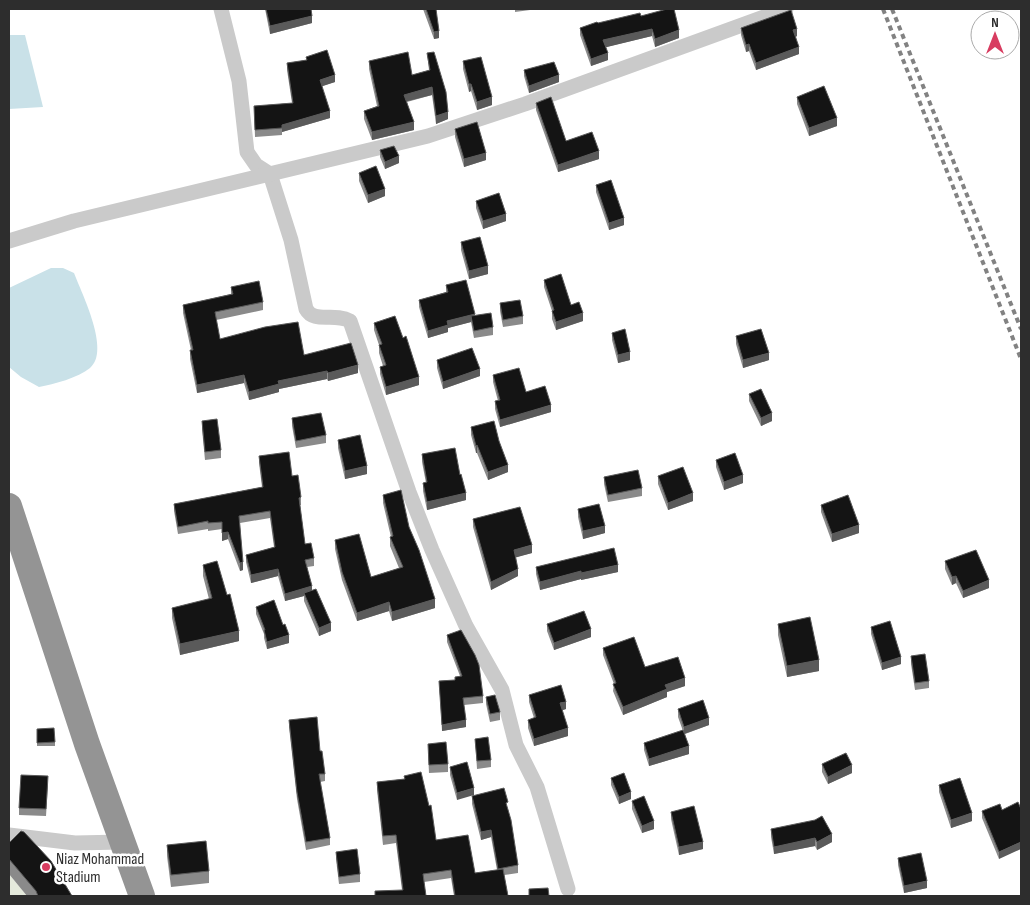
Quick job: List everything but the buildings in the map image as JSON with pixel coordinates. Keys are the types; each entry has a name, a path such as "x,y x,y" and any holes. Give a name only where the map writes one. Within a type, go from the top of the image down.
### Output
{"highway":[{"path":"9,506 87,744 142,896"}],"street":[{"path":"221,9 239,81 246,152 256,165 270,174 291,240 306,310 313,318 334,316 343,317 350,321 432,550 466,626 502,690 516,745 537,787 568,889"},
{"path":"9,241 74,221 428,136 525,104 786,9"},
{"path":"9,836 75,843 122,842"}],"shaded area":[{"name":"Niaz Mohammad Stadium","path":"9,874 27,896 9,896"}],"water":[{"path":"9,35 25,35 43,107 9,109"},
{"path":"51,268 63,268 74,273 93,322 96,336 96,360 90,368 79,375 39,387 21,377 9,367 9,288"}],"railway":[{"path":"883,9 1021,359"},
{"path":"892,9 1021,329"}],"place":[{"name":"Niaz Mohammad Stadium","path":"46,867"}]}
